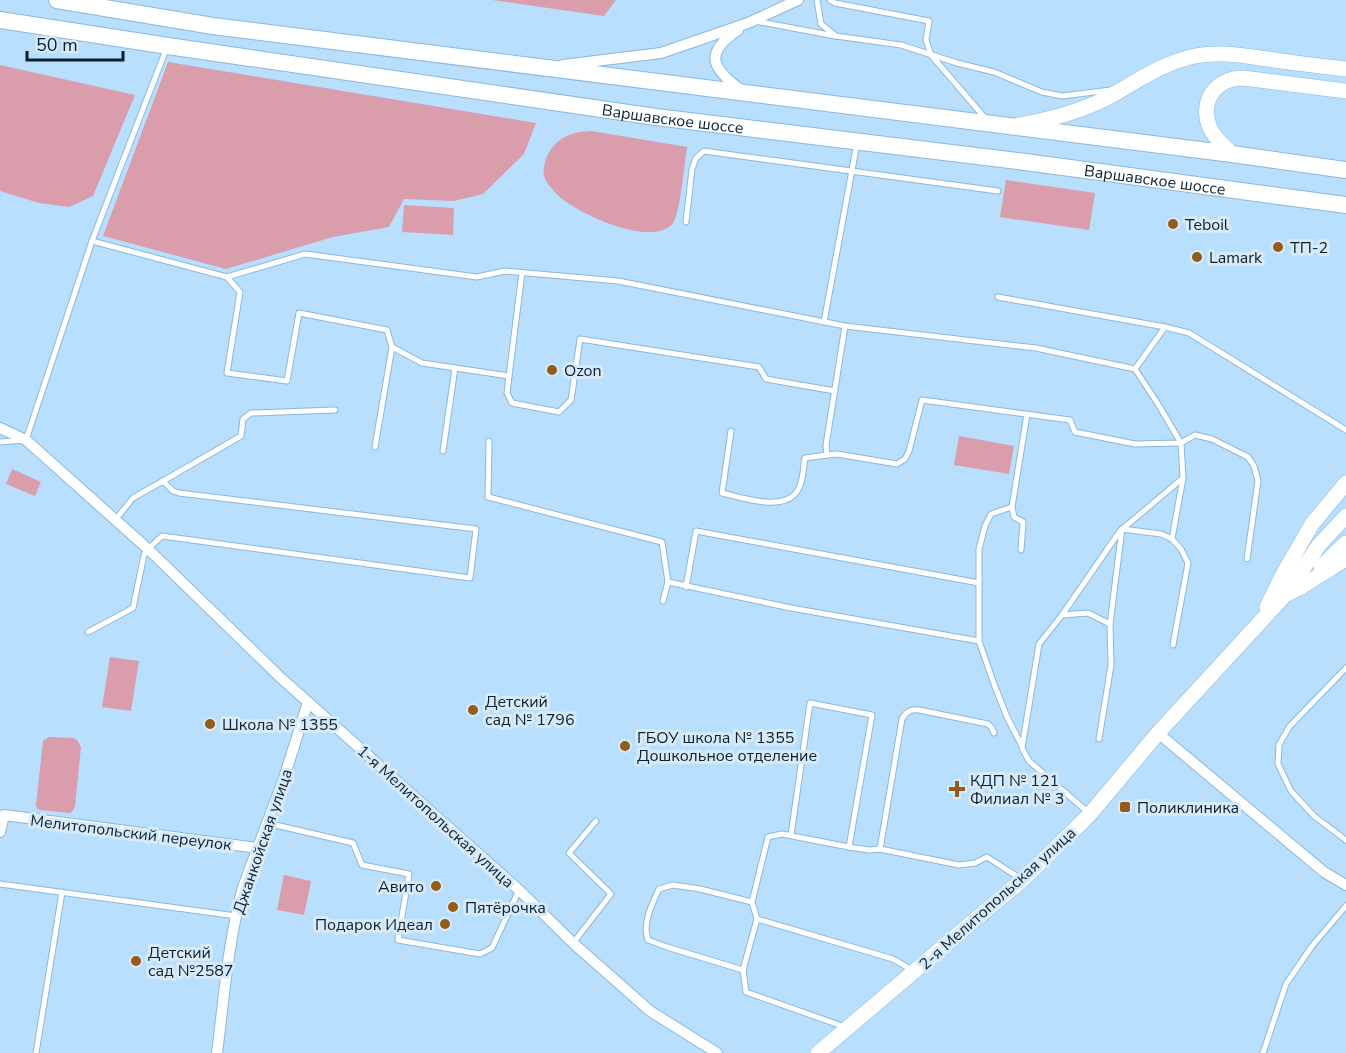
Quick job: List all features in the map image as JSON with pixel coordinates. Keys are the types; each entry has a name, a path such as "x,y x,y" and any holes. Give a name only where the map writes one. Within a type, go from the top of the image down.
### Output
{"main road":[{"name":"Варшавское шоссе","path":"57,0 213,26 1346,170"},
{"name":"Варшавское шоссе","path":"0,20 656,117 1030,162 1346,205"}],"street":[{"path":"544,67 661,53 750,22 798,0"},
{"path":"744,92 725,79 716,66 715,57 718,47 750,22"},
{"path":"1012,127 1061,115 1106,98 1171,63 1197,56 1224,54 1346,69"},
{"path":"1232,154 1218,140 1207,116 1210,96 1221,83 1243,78 1346,91"},
{"name":"1-я Мелитопольская улица","path":"0,428 26,440 148,549 273,670 519,890 573,943 650,1011 717,1053"},
{"name":"2-я Мелитопольская улица","path":"1260,623 1282,576 1312,524 1346,483"},
{"name":"2-я Мелитопольская улица","path":"818,1053 1022,880 1090,814 1158,733 1260,623 1292,592 1319,545 1346,516"},
{"path":"1292,592 1346,543"},
{"path":"1292,592 1346,559"},
{"name":"Джанкойская улица","path":"217,1053 232,934 243,887 284,778 308,702"},
{"path":"1158,733 1324,872 1346,885"},
{"name":"Мелитопольский переулок","path":"0,832 4,815 258,848"}],"lane":[{"path":"817,0 821,24 836,36"},
{"path":"830,0 835,3 929,21 926,40 931,55 990,124"},
{"path":"750,22 901,45 994,72 1042,92 1062,96 1124,88"},
{"path":"0,442 26,440 92,241 168,46"},
{"path":"824,322 857,141"},
{"path":"686,222 692,169 696,158 704,151 998,191"},
{"path":"92,241 227,277 305,254 477,277 505,271 618,281 846,326 1036,348 1135,369 1181,443 1184,478 1172,539"},
{"path":"522,273 507,393 512,403 559,412 571,400 580,339 759,368 766,379 835,391"},
{"path":"227,277 240,292 227,373 287,381 299,313 387,330 392,347 375,447"},
{"path":"998,297 1189,333 1346,430"},
{"path":"827,455 826,446 846,326"},
{"path":"1135,369 1165,327"},
{"path":"392,347 422,363 509,376"},
{"path":"443,451 454,368"},
{"path":"731,430 722,493 768,502 784,501 794,495 800,485 805,458 837,454 897,464 905,459 922,400 1070,420 1075,432 1135,444 1181,443 1195,435 1212,439 1248,457 1254,466 1258,481 1247,559"},
{"path":"115,520 133,498 241,436 243,419 251,413 335,410"},
{"path":"1021,550 1023,522 1014,517 1012,507 1027,414"},
{"path":"489,441 488,497 662,542 668,582 663,601"},
{"path":"1022,748 1039,644 1122,529 1184,478"},
{"path":"88,632 133,608 144,555 162,536 470,578 476,529 179,493 173,491 163,481"},
{"path":"1012,507 991,514 979,549 979,641 1000,701 1029,761 1090,814"},
{"path":"1122,529 1161,534 1172,539 1181,549 1188,563 1173,645"},
{"path":"1099,739 1111,665 1110,624 1122,529"},
{"path":"686,587 696,531 979,583"},
{"path":"668,582 879,624 979,641"},
{"path":"1062,615 1088,613 1110,624"},
{"path":"1346,668 1289,727 1279,745 1278,765 1291,791 1314,816 1346,840"},
{"path":"791,836 810,703 872,715 849,847"},
{"path":"880,849 904,714 919,710 988,724 994,733"},
{"path":"573,943 611,894 569,853 596,821"},
{"path":"267,823 353,843 362,865 409,874 398,939 480,954 492,948 519,890"},
{"path":"847,1028 746,992 743,970 758,919 752,902 768,837 782,834 849,847 880,849 959,865 975,863 987,857 1022,880"},
{"path":"0,884 236,916"},
{"path":"743,970 658,944 648,940 645,932 651,906 659,890 673,885 752,902"},
{"path":"36,1053 62,892"},
{"path":"1263,1053 1286,984 1312,946 1346,906"},
{"path":"758,919 893,959 914,972"}],"shaded area":[{"path":"492,0 616,0 604,16"},
{"path":"168,62 536,123 524,154 483,194 454,201 404,199 389,227 333,237 226,269 103,236"},
{"path":"0,65 135,95 93,196 69,207 39,203 0,191"},
{"path":"591,131 687,147 680,199 673,223 664,230 652,232 622,228 592,217 564,200 553,190 545,179 544,172 551,149 569,135"},
{"path":"1006,180 1095,193 1089,230 1000,217"},
{"path":"404,205 454,208 453,235 402,232"},
{"path":"959,436 1014,446 1009,474 954,465"},
{"path":"12,469 41,482 35,496 6,484"},
{"path":"110,657 139,661 131,711 102,707"},
{"path":"49,737 73,738 81,747 75,806 69,813 40,810 36,805 43,741"},
{"path":"284,875 311,881 304,915 277,910"}],"place":[{"name":"Teboil","path":"1173,224"},
{"name":"ТП-2","path":"1278,247"},
{"name":"Lamark","path":"1197,257"},
{"name":"Ozon","path":"552,370"},
{"name":"Детский сад № 1796","path":"473,710"},
{"name":"Школа № 1355","path":"210,724"},
{"name":"ГБОУ школа № 1355 Дошкольное отделение","path":"625,746"},
{"name":"КДП № 121 Филиал № 3","path":"957,789"},
{"name":"Поликлиника","path":"1125,807"},
{"name":"Авито","path":"436,886"},
{"name":"Пятёрочка","path":"453,907"},
{"name":"Подарок Идеал","path":"445,924"},
{"name":"Детский сад №2587","path":"136,961"}]}
